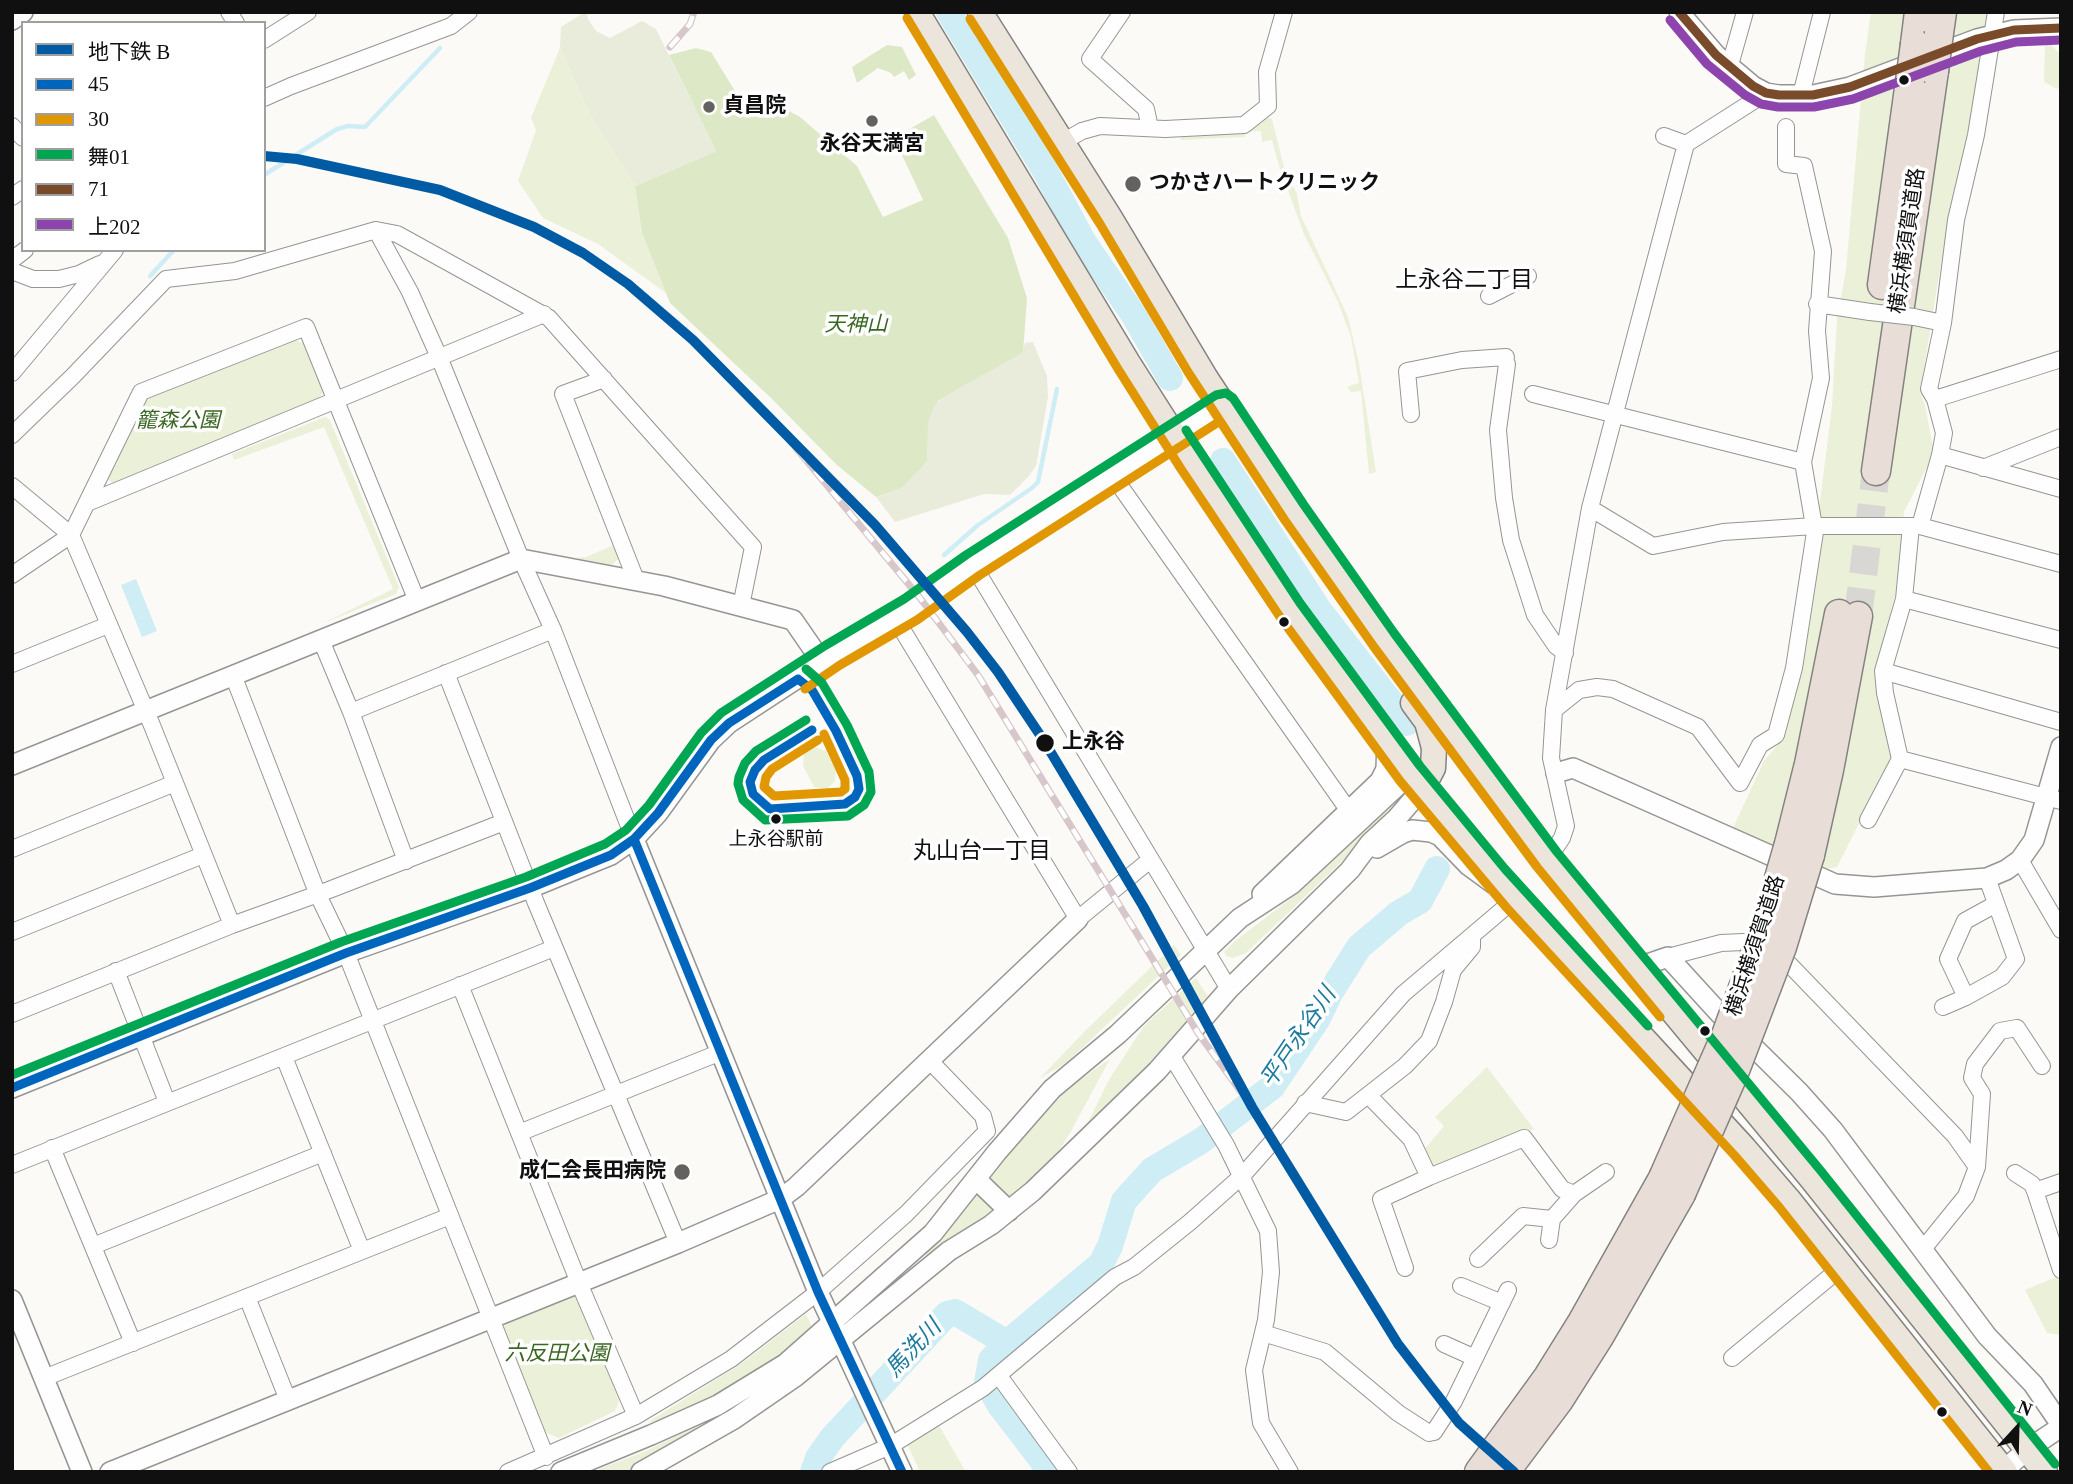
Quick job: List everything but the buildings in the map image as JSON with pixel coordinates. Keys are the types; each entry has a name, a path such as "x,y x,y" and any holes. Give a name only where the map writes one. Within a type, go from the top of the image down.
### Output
{"highway":[{"name":"横浜横須賀道路","path":"1868,471 1922,76 1932,30 1919,12"},
{"name":"横浜横須賀道路","path":"1479,1472 1524,1430 1599,1337 1672,1186 1734,1073 1782,947 1799,849 1834,745 1849,613"},
{"name":"横浜横須賀道路","path":"1505,1472 1524,1430"}],"main road":[{"path":"917,12 1128,363 1176,437 1283,600 1416,781 1515,899 1744,1148 1843,1266 2004,1471"},
{"path":"980,12 1061,144 1104,208 1223,405 1384,640 1547,859 1794,1156 2045,1472"},
{"path":"1294,512 1321,576 1427,722 1433,739 1434,756 1416,781"},
{"path":"1434,756 1454,751 1471,755"}],"street":[{"path":"266,39 308,12"},
{"path":"266,97 451,26 469,12"},
{"path":"1122,12 1090,60 1146,109 1150,128"},
{"path":"1061,144 1082,131 1100,126 1165,129 1244,125 1268,106 1267,72 1284,12"},
{"path":"1679,12 1716,55 1753,86 1766,93 1801,95 1850,87 1977,38 2022,29 2059,32"},
{"path":"1730,65 1745,12"},
{"path":"1801,95 1822,12"},
{"path":"1868,820 1900,759 1882,671 1904,600 1915,526 1940,455 1944,433 1935,399 1929,389 1943,323 1956,220 1976,135 1996,12"},
{"path":"1547,859 1562,838 1566,826 1552,758 1554,710 1590,508 1686,144 1766,93"},
{"path":"1554,710 1579,690 1597,687 1613,689 1698,727 1740,783 1760,745 1776,735 1794,668 1814,526 1803,462 1821,378 1817,304 1823,251 1804,166 1786,164 1786,127"},
{"path":"1664,136 1686,144"},
{"path":"376,230 410,292 439,357 521,559 553,630 634,839 818,1292 902,1472"},
{"path":"12,435 166,279 235,271 376,230 397,234 544,314 604,379 753,547 741,607"},
{"path":"12,271 33,279 59,279 79,274 110,256"},
{"path":"12,373 110,256"},
{"path":"1489,296 1528,276"},
{"path":"1817,304 1943,323"},
{"path":"87,503 544,314"},
{"path":"12,575 71,535 141,392 306,327 417,601"},
{"path":"1935,399 2061,359"},
{"path":"1411,414 1407,371 1462,360 1506,360 1498,430 1511,540 1535,615 1556,646 1565,653"},
{"path":"604,379 563,394 636,580"},
{"path":"1533,394 1803,462"},
{"path":"12,1088 346,953 530,888 611,855 634,839 658,813 711,740 729,723 1223,405"},
{"path":"1983,468 2061,436"},
{"path":"1940,455 2061,489"},
{"path":"1113,476 1352,817"},
{"path":"12,486 71,535 146,711 232,925"},
{"path":"1590,508 1653,546 1723,532 1814,526 1915,526 2061,564"},
{"path":"12,765 521,559 636,580 793,620 822,662"},
{"path":"973,565 1228,989"},
{"path":"1904,600 2061,640"},
{"path":"895,618 1078,919"},
{"path":"12,664 108,625"},
{"path":"351,712 553,630"},
{"path":"321,640 407,861"},
{"path":"1882,671 2061,722"},
{"path":"446,673 554,947 678,1243"},
{"path":"233,676 318,895 346,953 546,1457"},
{"path":"640,1472 734,1419 796,1377 933,1233 1052,1089 1118,1034 1240,918 1292,884 1380,781 1386,769 1387,741"},
{"path":"1556,773 1573,768 1835,884 1874,887 1987,878 2020,860 2034,840 2054,799 2061,747"},
{"path":"1900,759 2054,799"},
{"path":"1352,817 1416,781"},
{"path":"1350,870 1370,844 1397,818 1416,781"},
{"path":"12,849 175,783"},
{"path":"12,1014 232,925 318,895 504,822"},
{"path":"561,1472 651,1436 718,1405 836,1332 948,1251 991,1225 1033,1191 1171,1055 1228,989 1350,870 1376,849 1403,833 1422,830 1440,836 1468,865 1515,899 1396,1002 1242,1175 1190,1222 1134,1268 1115,1277 983,1388 890,1446 830,1472"},
{"path":"12,932 203,855"},
{"path":"110,1472 678,1243 780,1199 796,1187 1078,919 1150,860"},
{"path":"2020,860 2061,930"},
{"path":"1942,1007 2002,978 2016,959 1987,878"},
{"path":"1966,997 1948,959 1965,921 1996,904"},
{"path":"1305,1103 1346,1112 1405,1066 1429,1041 1453,970 1472,947 1473,934"},
{"path":"1636,968 1721,943 1743,942 1790,965 1955,1136 1977,1167"},
{"path":"12,1165 554,947"},
{"path":"1668,957 1833,1130 1987,1336 2033,1384 2061,1426 2028,1449 2004,1471"},
{"path":"116,971 167,1102"},
{"path":"460,985 579,1283 636,1416"},
{"path":"1923,1249 1966,1196 1977,1167 1982,1094 1972,1078 1975,1064 2000,1031 2017,1028 2042,1066"},
{"path":"519,1133 721,1052"},
{"path":"1171,1055 1226,1145 1268,1231 1271,1272 1263,1333 1254,1370 1261,1423 1290,1472"},
{"path":"284,1056 362,1251"},
{"path":"508,1472 636,1416 731,1359 818,1292 906,1214 987,1131 983,1116 929,1060"},
{"path":"1368,1095 1411,1139 1429,1177"},
{"path":"1405,1268 1381,1199 1429,1177 1524,1139 1562,1189 1574,1194"},
{"path":"52,1149 133,1343"},
{"path":"93,1246 323,1153"},
{"path":"1549,1240 1552,1219 1574,1194 1606,1172"},
{"path":"2015,1174 2032,1184 2061,1270"},
{"path":"976,1179 1009,1211"},
{"path":"2035,1191 2061,1182"},
{"path":"44,1378 450,1216"},
{"path":"1479,1259 1523,1216 1552,1219"},
{"path":"1732,1358 1843,1266"},
{"path":"1263,1333 1325,1352 1398,1413 1429,1433 1434,1433 1454,1401 1505,1297 1461,1286"},
{"path":"247,1297 288,1400"},
{"path":"12,1300 82,1472"},
{"path":"1444,1344 1475,1358"},
{"path":"999,1376 1069,1472"}],"green space":[{"path":"585,12 596,31 610,38 642,21 656,29 716,151 635,186 590,115 560,48 561,27"},
{"path":"1871,12 1992,12 1941,263 1920,393 1925,405 1934,453 1904,512 1896,591 1875,675 1891,761 1837,867 1825,869 1733,828 1764,761 1786,735 1802,645 1832,406 1837,319 1846,270"},
{"path":"2045,39 2061,55 2061,86 2057,89 2044,82"},
{"path":"887,45 902,47 916,75 909,80 904,71 894,77 878,68 857,83 852,67"},
{"path":"560,48 590,115 635,186 642,233 666,293 598,244 543,218 518,181 536,130 531,118"},
{"name":"天神山","path":"696,48 711,52 743,104 762,97 800,117 857,166 883,217 923,200 894,138 934,115 1008,238 1027,298 1023,353 938,401 929,422 927,462 902,488 876,497 837,465 771,398 670,303 642,233 635,186 716,151 669,55"},
{"path":"1266,117 1272,119 1284,167 1297,194 1301,216 1348,317 1359,364 1376,472 1369,474 1361,391 1351,392 1347,387 1359,383 1351,337 1338,302 1304,234 1272,140 1262,142 1261,131 1251,131 1245,134 1245,137 1181,140 1181,137 1247,132"},
{"name":"籠森公園","path":"291,338 305,344 324,391 319,398 115,485 106,478 143,398"},
{"path":"1033,342 1047,376 1048,397 1036,466 1029,476 1010,495 984,494 895,522 876,497 902,488 927,462 928,422 934,406 945,396 1022,353 1025,343"},
{"path":"325,417 330,420 399,587 396,594 321,624 393,589 324,427 234,460 232,454"},
{"path":"614,545 619,558 612,565 576,558 586,557"},
{"path":"811,746 826,751 836,771 835,781 827,789 814,787 803,766 804,753"},
{"path":"1394,801 1400,806 1246,953 1233,958 1226,956 1224,952 1235,941 1294,896"},
{"path":"1174,945 1181,955 1065,1064 1040,1078 1085,1031"},
{"path":"1196,978 1209,998 1143,1073 1083,1132 1110,1078 1144,1026"},
{"path":"1110,1059 1054,1159 1007,1200 988,1179 1052,1099"},
{"path":"1487,1067 1534,1129 1441,1170 1431,1167 1423,1151 1444,1126 1435,1117"},
{"path":"979,1192 996,1208 993,1214 926,1256 925,1252"},
{"path":"2056,1277 2061,1282 2061,1335 2047,1333 2025,1290"},
{"name":"六反田公園","path":"573,1294 582,1298 620,1399 615,1411 559,1438 542,1431 501,1330 509,1319"},
{"path":"806,1314 812,1327 810,1333 766,1366 705,1403 665,1421 648,1422 741,1364"},
{"path":"715,1416 718,1418 664,1453 627,1472 592,1472 646,1451"},
{"path":"937,1422 966,1472 920,1472 907,1444"}],"water":[{"path":"136,579 157,631 142,637 121,585"}],"waterway":[{"name":"平戸永谷川","path":"949,12 1047,174 1083,241 1133,314 1170,378"},
{"path":"266,174 337,129 348,126 365,127 440,48"},
{"path":"150,276 172,252"},
{"path":"944,555 978,525 1038,482 1057,389"},
{"name":"平戸永谷川","path":"1223,461 1319,610 1407,723"},
{"name":"平戸永谷川","path":"1051,1472 999,1404 987,1382 991,1360 1007,1343 1101,1264 1110,1246 1124,1201 1152,1170 1201,1141 1272,1087 1317,1020 1330,993 1359,947 1399,913 1420,901 1437,869"},
{"name":"馬洗川","path":"813,1472 818,1458 832,1438 947,1314 955,1312 1007,1343"}],"tunnel":[{"path":"1858,616 1876,471"}],"railway":[{"path":"670,47 690,24 694,12"},
{"path":"782,431 920,598 978,675 1198,1033 1252,1107"}],"metro line":[{"name":"B","path":"266,156 297,159 440,190 534,227 583,253 628,284 693,340 875,525 967,632 998,672 1044,741 1143,906 1252,1107 1398,1344 1459,1423 1514,1472"}],"transit line":[{"name":"71","path":"1679,12 1716,55 1753,86 1766,93 1779,95 1813,95 1850,87 1977,39 2014,30 2061,28"},
{"name":"30","path":"907,18 1181,469 1280,617 1400,781 1506,907 1779,1207 1989,1472"},
{"name":"30","path":"970,19 1100,224 1188,372 1284,519 1374,647 1537,867 1660,1017"},
{"name":"上202","path":"1670,20 1707,64 1745,95 1761,104 1778,107 1814,107 1853,99 1981,51 2016,42 2061,40"},
{"name":"舞01","path":"12,1075 341,942 526,877 605,844 626,830 649,805 701,733 721,713 826,645 904,599 966,555 1216,395 1226,393 1233,398 1394,633 1557,852 1821,1171 2055,1464"},
{"name":"30","path":"805,689 917,620 980,575 1217,423"},
{"name":"舞01","path":"1186,430 1300,603 1420,766 1505,869 1648,1026"},
{"name":"舞01","path":"806,669 822,683 847,725 869,772 871,792 864,805 848,816 765,820 743,800 738,784 739,777 745,763 756,751 806,720"},
{"name":"45","path":"798,679 812,690 836,731 857,776 859,789 855,797 845,804 770,809 753,794 750,782 755,770 764,760 812,730"},
{"name":"45","path":"12,1088 346,953 530,888 611,855 634,839 658,813 711,740 729,723 798,679"},
{"name":"30","path":"818,740 772,769 766,777 764,787 774,796 841,792 845,789 845,780 824,734"},
{"name":"45","path":"634,839 818,1292 902,1472"}],"place":[{"name":"貞昌院","path":"709,107"},
{"name":"永谷天満宮","path":"872,121"},
{"name":"つかさハートクリニック","path":"1133,184"},
{"name":"上永谷","path":"1045,743"},
{"name":"上永谷駅前","path":"776,819"},
{"name":"成仁会長田病院","path":"682,1172"}],"district":[{"name":"上永谷二丁目","path":"1464,281"},
{"name":"丸山台一丁目","path":"982,852"}]}
